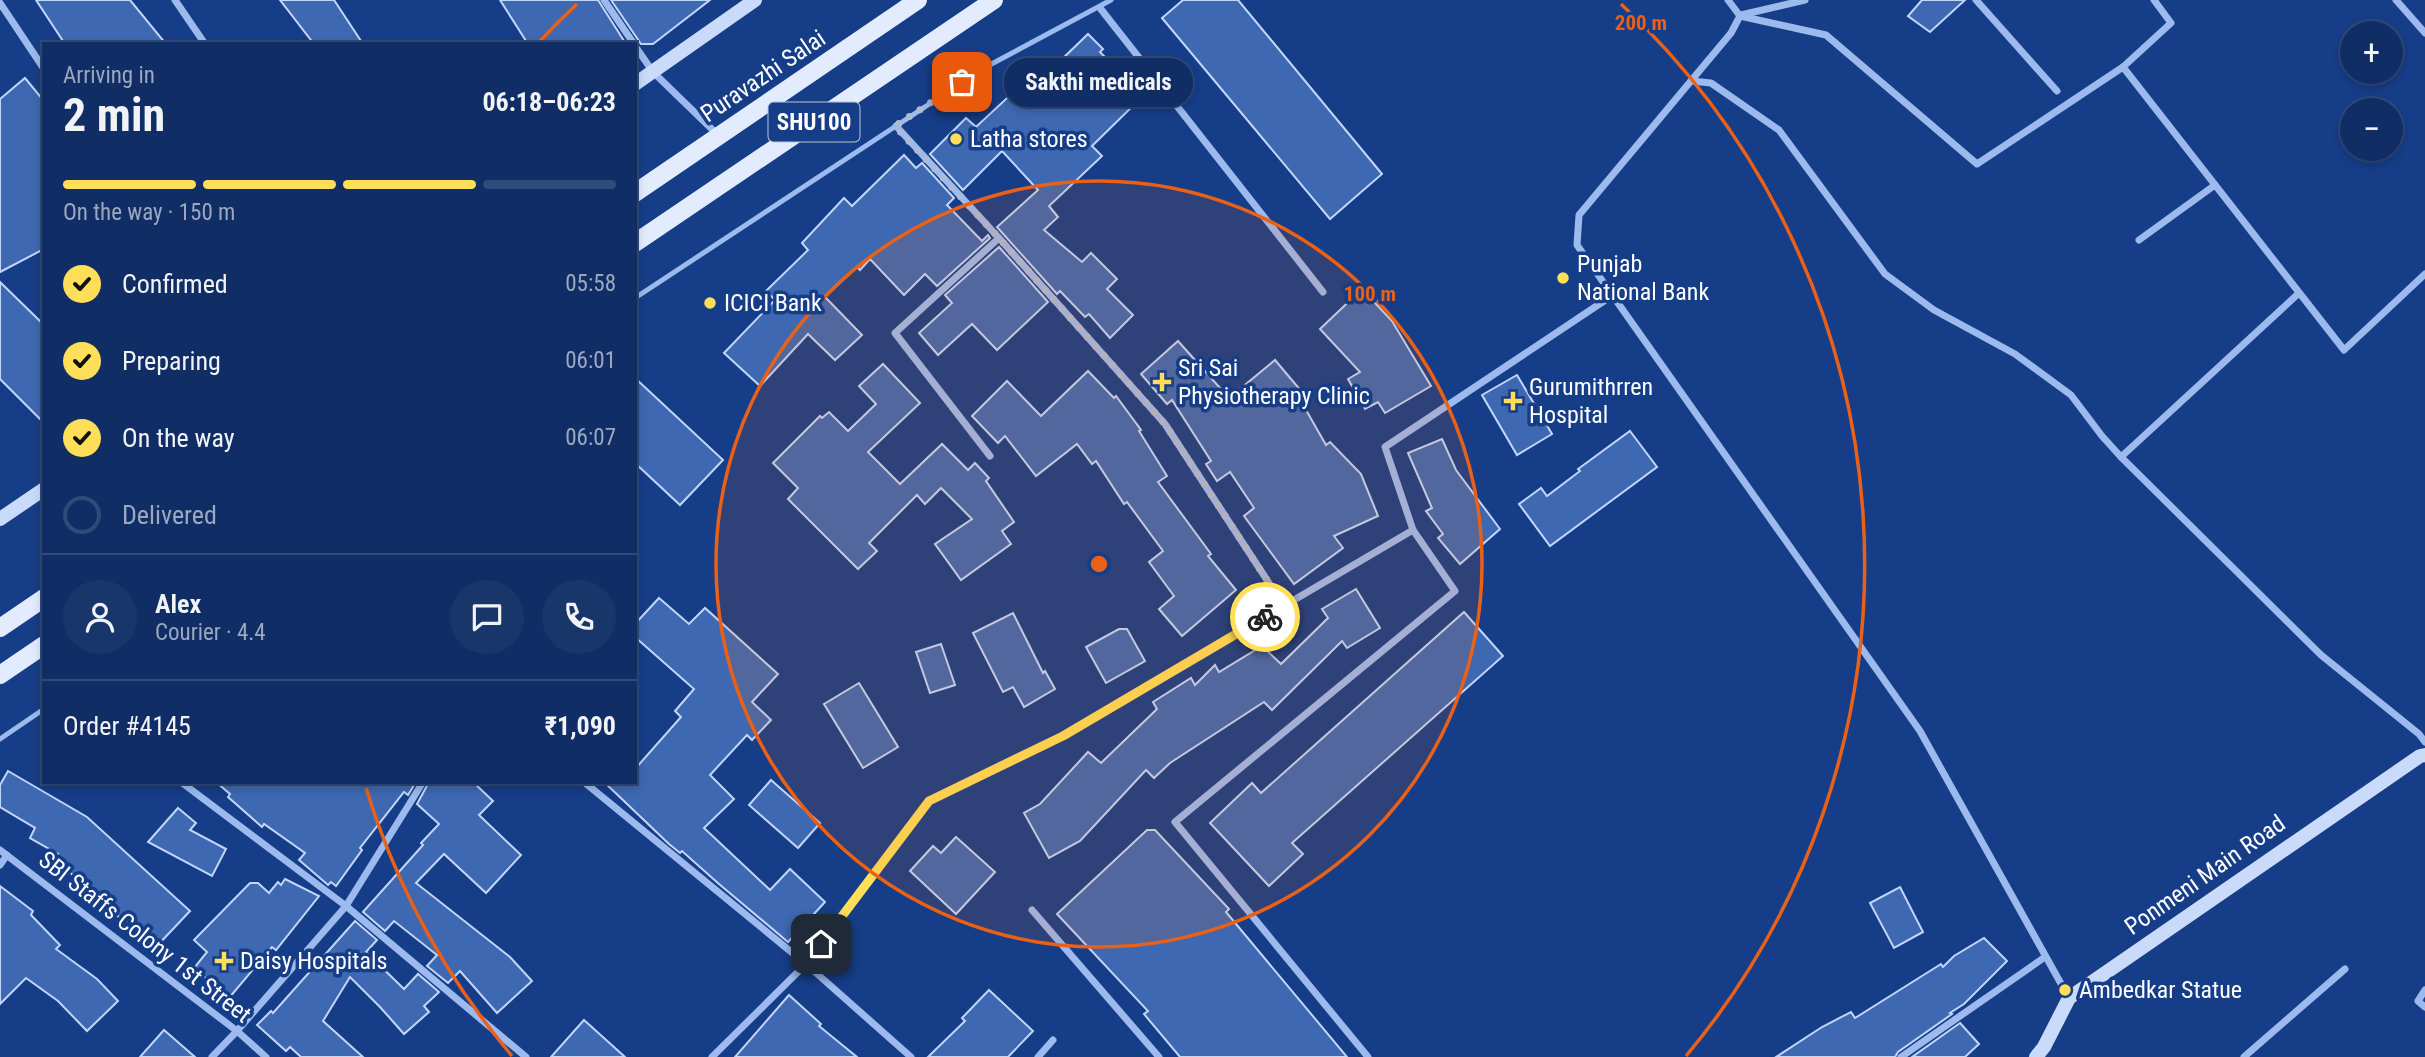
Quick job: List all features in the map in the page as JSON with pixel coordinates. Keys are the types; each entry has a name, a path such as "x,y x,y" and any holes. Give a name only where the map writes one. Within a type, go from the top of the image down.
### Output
{"main road":[{"name":"Puravazhi Salai","path":"637,192 918,0"},
{"name":"SHU100","path":"637,242 994,0"},
{"path":"0,628 42,599"},
{"path":"0,675 42,646"}],"street":[{"path":"175,0 204,42"},
{"path":"604,0 632,42"},
{"path":"637,84 755,0"},
{"path":"1728,0 1740,16 1826,35 1978,164 2123,67 2171,23 2154,0"},
{"path":"1805,0 1740,16 1731,33 1579,215 1577,245 1920,731 2069,998"},
{"path":"1976,0 2057,91"},
{"path":"2396,0 2425,33"},
{"path":"0,3 42,66"},
{"path":"1100,8 1323,292"},
{"path":"637,49 653,72 719,136"},
{"path":"2123,67 2344,350 2425,274"},
{"path":"1692,81 1711,83 1779,130 1885,274 1934,310 2015,354 2071,395 2121,457 2321,655 2419,734 2425,743"},
{"path":"895,126 1165,424 1284,606"},
{"path":"2139,240 2215,185"},
{"path":"990,456 895,333 999,238"},
{"path":"2121,457 2299,293"},
{"path":"1368,1057 1175,822 1455,591 1413,530 1385,447 1613,295"},
{"path":"0,519 42,490"},
{"path":"712,1057 806,964 929,801 1063,736 1413,530"},
{"name":"Ponmeni Main Road","path":"2043,1052 2069,998 2374,787 2425,755"},
{"path":"184,784 346,906 526,1057"},
{"path":"212,1057 346,906 422,784"},
{"path":"586,784 806,964 911,1057"},
{"path":"0,865 3,852"},
{"name":"SBI Staffs Colony 1st Street","path":"3,852 237,1031 266,1057"},
{"path":"1032,910 1159,1057"},
{"path":"1901,1057 2045,957"},
{"path":"2244,1057 2345,969"},
{"path":"2425,990 2418,1001 2425,1007"},
{"path":"1038,1057 1053,1040"}],"lane":[{"path":"637,297 984,68 1111,0"},
{"path":"0,739 42,710"}],"building":[{"path":"36,0 130,0 164,42 64,42"},
{"path":"280,0 334,0 362,42 312,42"},
{"path":"500,0 598,0 625,42 527,42"},
{"path":"611,0 710,0 653,44 641,44"},
{"path":"1183,0 1238,0 1382,174 1330,219 1162,18"},
{"path":"1922,0 1965,0 1930,32 1908,16"},
{"path":"1088,34 1103,49 1100,52 1143,96 1092,146 1102,156 1049,206 1058,217 1044,230 1082,262 1091,253 1117,279 1107,289 1133,315 1110,338 1089,314 1085,317 1060,291 1057,294 997,227 1038,190 1002,151 963,190 930,154 966,118 976,127 1020,86 1027,93"},
{"path":"25,78 42,99 42,250 0,272 0,99"},
{"path":"904,155 916,168 922,163 954,198 947,205 982,241 988,235 990,238 937,286 925,274 904,295 870,259 860,270 857,267 825,297 862,335 835,360 808,334 760,386 724,353 775,300 766,291 808,250 802,243 844,198 852,206"},
{"path":"999,247 1048,302 997,350 972,324 938,355 919,333 952,303 945,295"},
{"path":"0,282 42,323 42,421 0,379"},
{"path":"1362,289 1392,321 1431,386 1385,413 1378,402 1365,409 1348,379 1360,372 1320,329"},
{"path":"1178,341 1229,398 1275,360 1302,392 1298,396 1326,445 1330,442 1361,474 1378,516 1334,536 1343,548 1294,584 1244,516 1254,508 1230,472 1217,481 1206,464 1211,461 1172,400 1167,404 1141,374"},
{"path":"883,364 920,403 868,452 900,484 942,444 968,470 975,463 989,478 986,481 1014,522 1002,531 1011,544 961,580 935,544 972,519 941,488 925,504 917,495 869,543 877,551 858,569 788,499 798,488 773,463 820,416 822,418 829,412 848,431 876,404 859,386"},
{"path":"1088,371 1114,398 1116,396 1141,430 1139,431 1167,476 1158,482 1211,554 1208,556 1236,590 1182,636 1159,609 1174,596 1149,562 1163,551 1127,502 1124,504 1096,461 1092,464 1077,444 1036,476 1005,436 998,443 972,416 1007,381 1041,416"},
{"path":"1517,375 1552,434 1517,455 1482,395"},
{"path":"637,380 723,460 680,505 637,465"},
{"path":"1630,431 1657,467 1550,546 1519,504 1541,488 1547,496 1580,471 1578,469"},
{"path":"1442,439 1456,470 1500,529 1460,564 1438,538 1443,534 1426,511 1432,508 1408,453"},
{"path":"1356,589 1380,628 1347,648 1342,641 1272,710 1264,702 1170,763 1154,778 1146,770 1080,841 1049,858 1024,813 1040,804 1088,752 1101,763 1157,709 1153,702 1191,678 1195,685 1215,665 1219,672 1262,646 1281,664 1328,618 1322,609"},
{"path":"659,598 689,624 705,608 778,674 752,702 771,720 752,740 747,735 710,775 734,799 704,828 770,890 790,869 825,902 788,942 682,851 680,853 669,844 606,784 637,784 637,767 681,717 675,711 694,689 637,639 637,622"},
{"path":"1464,612 1503,656 1292,843 1303,854 1269,886 1210,823 1252,783 1261,793"},
{"path":"1013,613 1043,673 1045,671 1055,689 1024,707 1013,687 1003,692 973,633"},
{"path":"1119,629 1127,629 1145,661 1106,683 1086,647"},
{"path":"941,644 955,685 930,693 916,652"},
{"path":"859,683 898,747 863,768 824,704"},
{"path":"8,771 87,817 190,911 156,947 54,858 58,854 30,838 35,828 0,807 0,785"},
{"path":"771,780 820,823 798,848 749,805"},
{"path":"218,784 415,784 408,795 404,792 360,848 362,850 336,886 331,882 328,885 299,860 305,853 264,824 262,827 228,797 230,794"},
{"path":"428,784 475,784 493,801 479,815 521,855 486,893 444,854 416,883 510,957 532,981 497,1013 460,971 448,983 427,966 437,955 394,921 385,931 363,912 439,824 417,804"},
{"path":"178,808 196,823 190,830 226,849 212,876 148,842"},
{"path":"1147,830 1155,830 1229,909 1226,912 1347,1057 1180,1057 1144,1014 1148,1011 1057,914"},
{"path":"956,837 995,872 956,914 910,871 933,846 941,853"},
{"path":"285,879 319,896 276,950 272,947 229,998 194,968 207,952 194,940 250,883 258,883 269,893 278,882 281,885"},
{"path":"0,886 33,911 31,915 60,945 56,949 97,979 118,1001 87,1031 58,1001 26,978 0,1004"},
{"path":"1900,887 1923,932 1894,948 1870,903"},
{"path":"355,921 377,940 366,952 404,989 418,974 439,992 424,1006 429,1012 404,1034 350,977 323,1021 363,1057 301,1057 290,1047 286,1051 257,1025 271,1011 273,1013"},
{"path":"1984,938 2007,961 1964,1004 1898,1052 1895,1057 1776,1057 1851,1012 1855,1018 1941,964 1943,967 1954,956"},
{"path":"989,990 1033,1031 1008,1057 928,1057 965,1021 962,1018"},
{"path":"789,995 821,1024 819,1026 857,1057 735,1057"},
{"path":"584,1020 625,1057 551,1057"},
{"path":"1960,1023 1979,1044 1965,1057 1912,1057"},
{"path":"164,1030 195,1057 140,1057"}],"way so far":[{"path":"962,82 895,126 1165,424 1284,606 1265,617"}],"place":[{"name":"Sakthi medicals","path":"962,82"},
{"name":"Latha stores","path":"956,139"},
{"name":"Punjab National Bank","path":"1563,278"},
{"name":"ICICI Bank","path":"710,303"},
{"name":"Sri Sai Physiotherapy Clinic","path":"1162,382"},
{"name":"Gurumithrren Hospital","path":"1513,401"},
{"name":"Daisy Hospitals","path":"224,961"},
{"name":"Ambedkar Statue","path":"2065,990"}],"route":[{"path":"821,944 929,801 1063,736 1265,617"}]}
